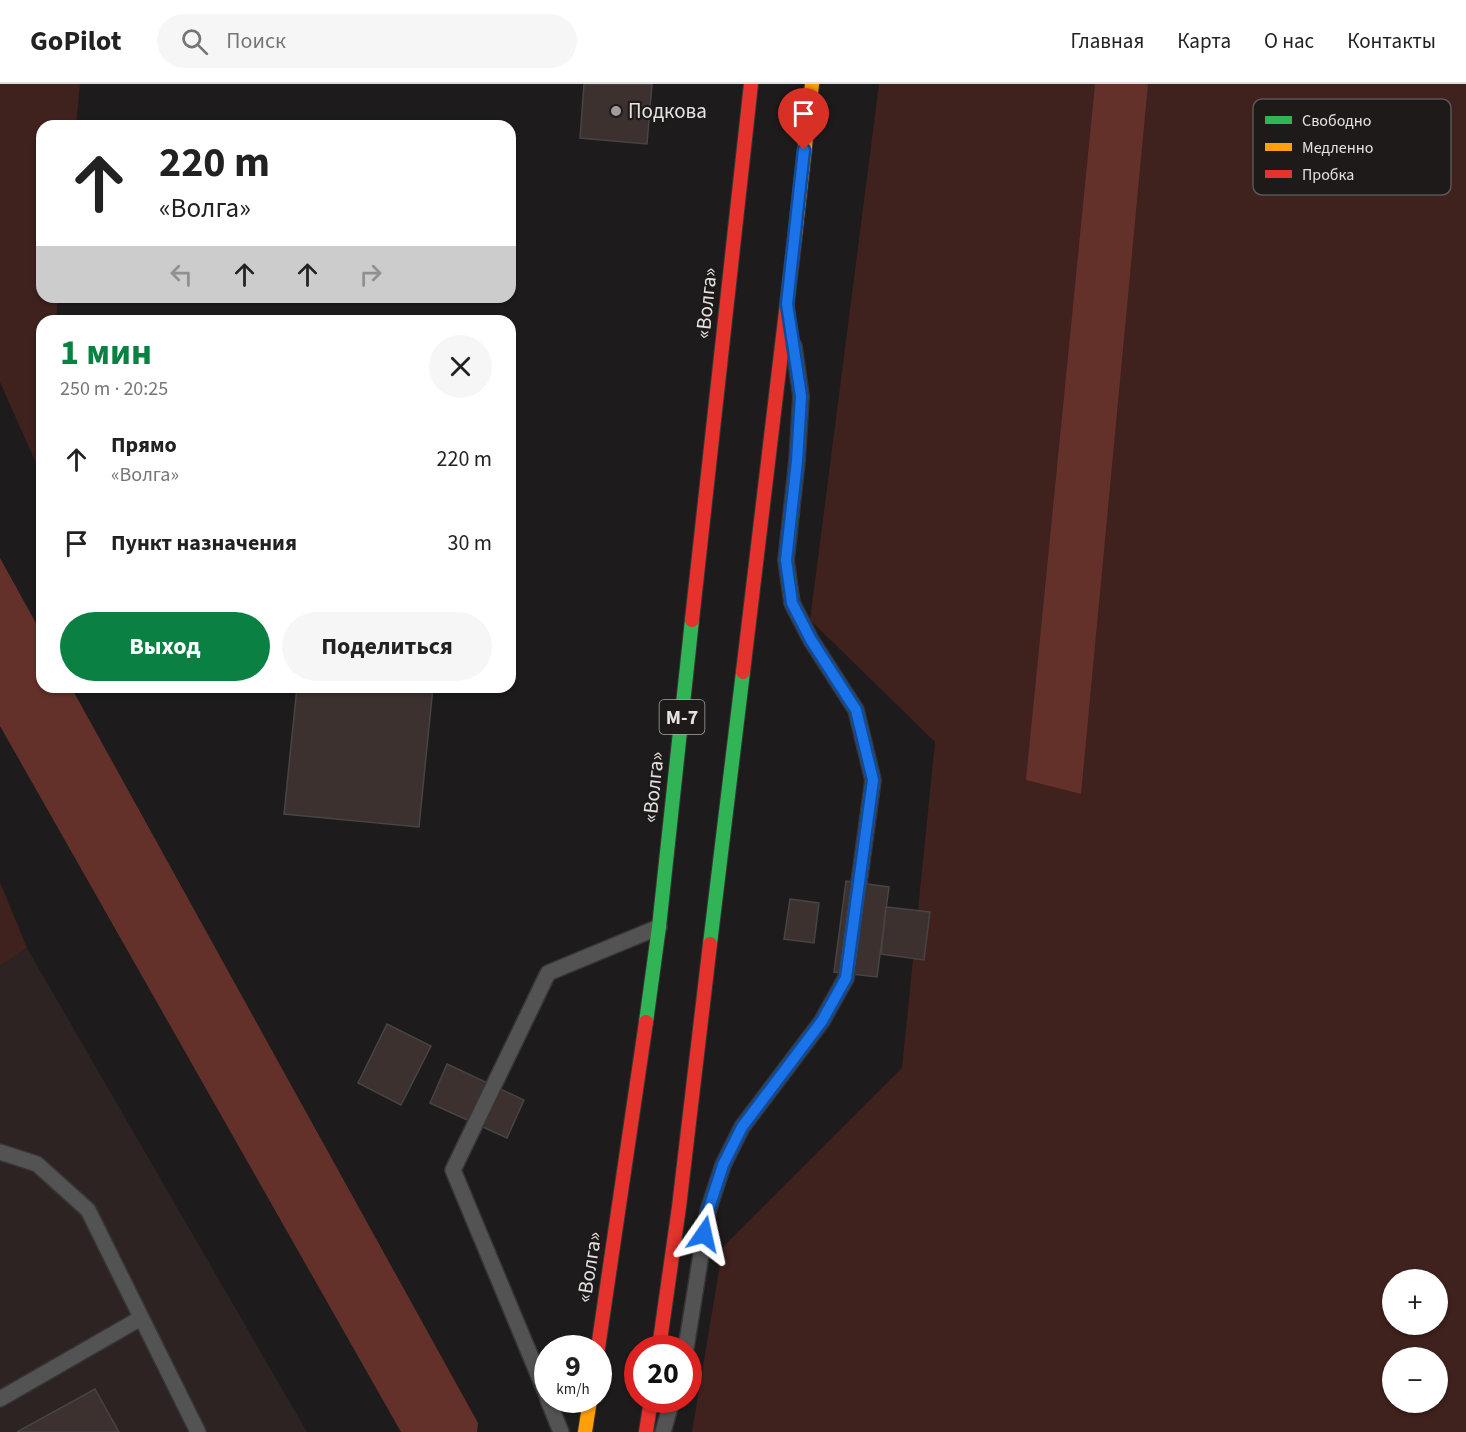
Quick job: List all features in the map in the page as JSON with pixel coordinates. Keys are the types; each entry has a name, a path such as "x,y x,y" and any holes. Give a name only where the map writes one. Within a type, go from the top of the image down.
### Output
{"highway":[{"name":"«Волга»","path":"600,1335 659,927 751,84"},
{"name":"М-7","path":"661,1335 679,1207 812,84"},
{"path":"585,1432 588,1413"},
{"path":"646,1432 649,1413"}],"lane":[{"path":"688,1335 708,1211 723,1165 742,1127 822,1021 846,978 873,780 856,710 811,640 792,603 786,560 797,461 801,396 787,304"},
{"path":"534,1365 453,1170 548,973 659,927"},
{"path":"0,1152 37,1164 88,1210 198,1432"},
{"path":"0,1399 141,1318"},
{"path":"554,1413 561,1432"},
{"path":"663,1432 668,1413"}],"shaded area":[{"path":"0,84 80,84 77,120 36,120 36,303 58,303 56,315 36,315 36,463 0,382"},
{"path":"879,84 1466,84 1466,1432 692,1432 695,1413 702,1413 702,1372 723,1247 902,1068 935,742 810,620"},
{"path":"1095,84 1148,84 1081,794 1026,780"},
{"path":"0,558 36,623 36,693 74,693 478,1423 477,1432 401,1432 0,726"},
{"path":"0,882 27,948 0,966"},
{"path":"27,948 307,1432 0,1432 0,966"}],"building":[{"name":"Подкова","path":"584,84 652,84 647,144 580,138"},
{"path":"296,693 432,693 419,827 284,814"},
{"path":"846,881 889,887 877,977 834,972"},
{"path":"790,899 819,903 814,943 784,939"},
{"path":"886,907 930,912 924,960 881,954"},
{"path":"387,1024 431,1046 401,1105 358,1083"},
{"path":"447,1064 524,1100 507,1138 430,1103"},
{"path":"95,1389 119,1432 17,1432"}],"traffic: fast":[{"path":"646,1022 659,927 692,620"},
{"path":"710,944 743,672"}],"traffic: slow":[{"path":"795,236 812,84"},
{"path":"585,1432 588,1413"}],"traffic: jam":[{"path":"692,620 751,84"},
{"path":"743,672 795,236"},
{"path":"661,1335 679,1207 710,944"},
{"path":"600,1335 646,1022"},
{"path":"646,1432 649,1413"}],"place":[{"name":"Подкова","path":"616,111"}],"route":[{"path":"704,1234 708,1211 723,1165 742,1127 822,1021 846,978 873,780 856,710 811,640 792,603 786,560 797,461 801,396 787,304 804,150"}]}
